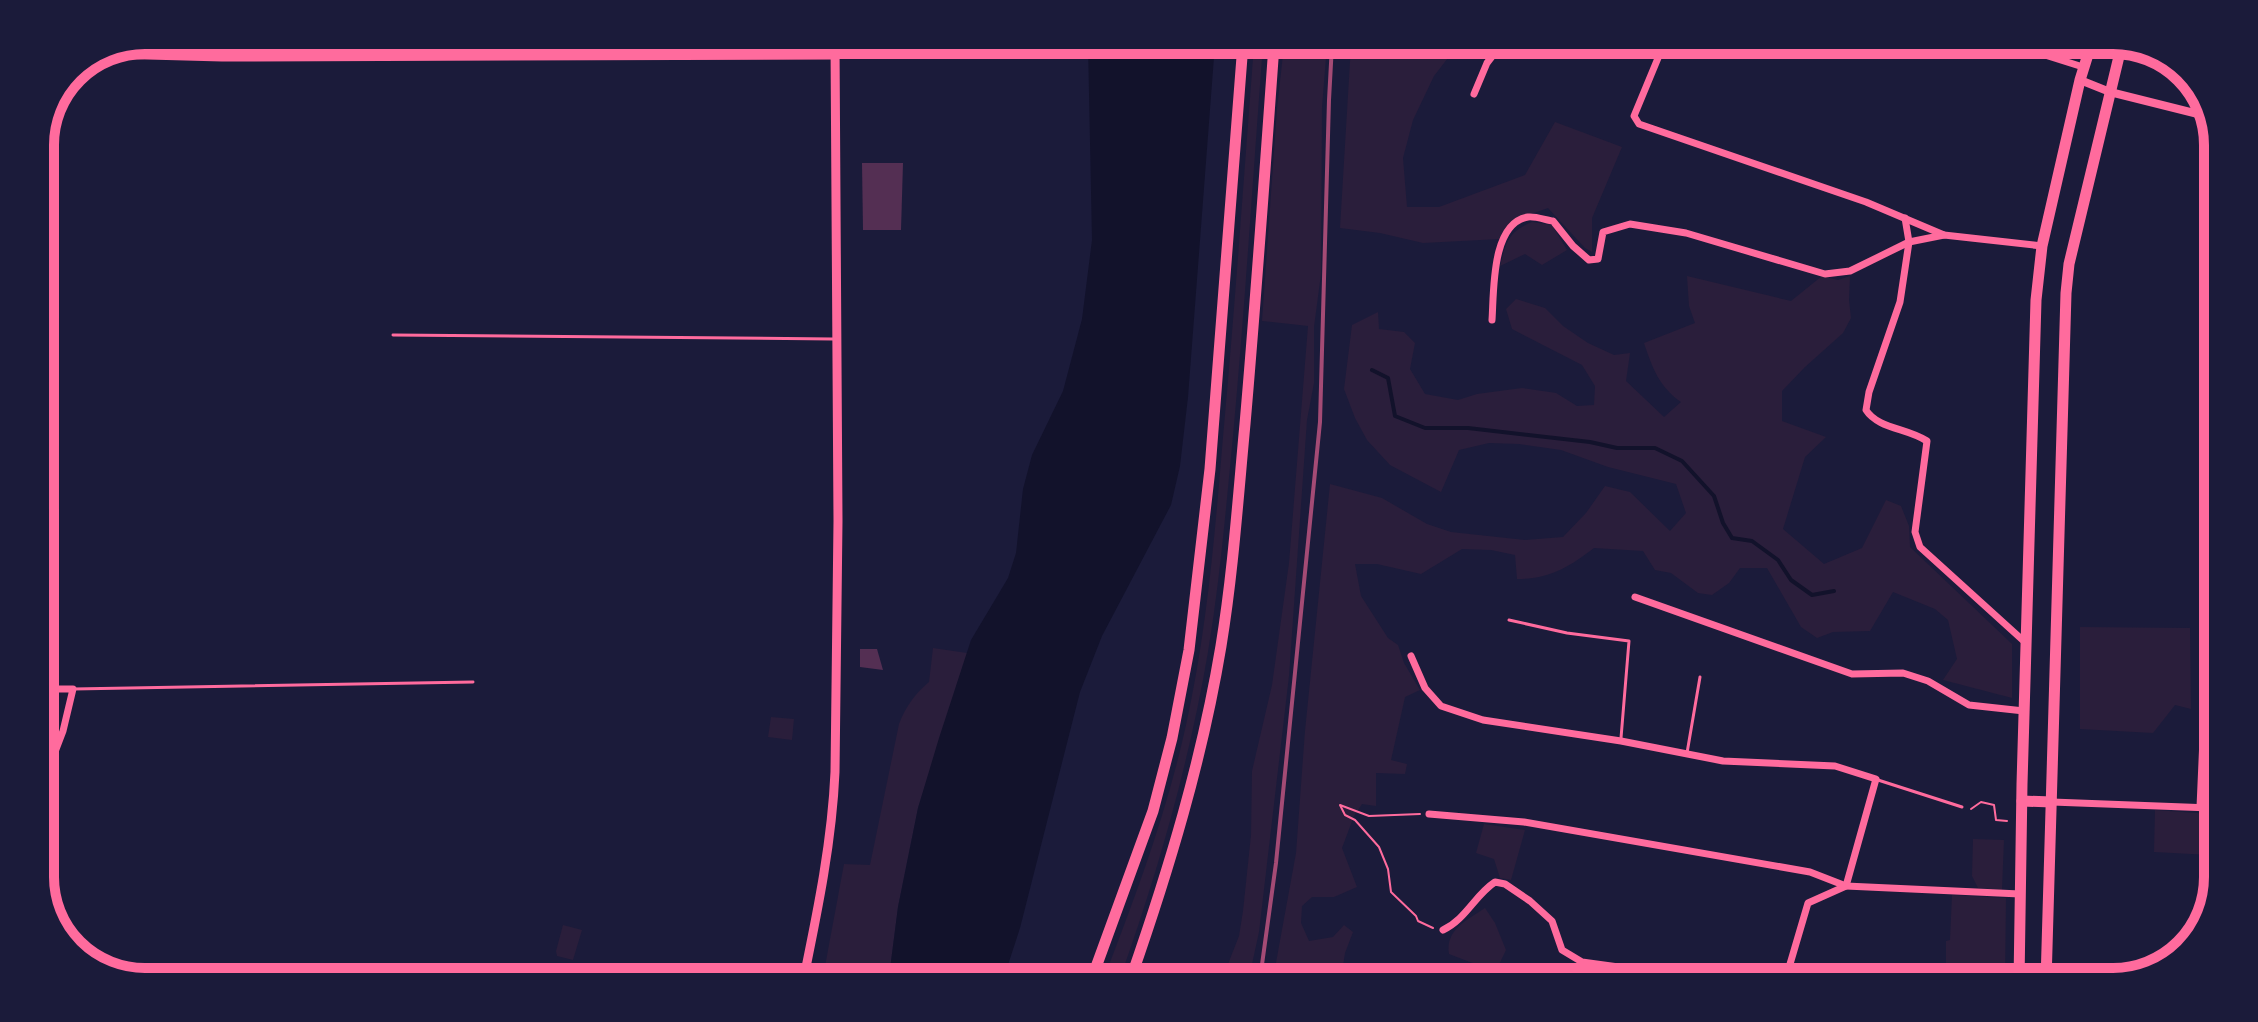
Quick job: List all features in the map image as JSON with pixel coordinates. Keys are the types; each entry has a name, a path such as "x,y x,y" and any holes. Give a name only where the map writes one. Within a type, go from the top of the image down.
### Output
{"main road":[{"path":"1096,968 1153,811 1172,738 1189,650 1210,469 1242,54"},
{"path":"1134,968 1186,810 1221,645 1242,459 1273,54"},
{"path":"2019,968 2036,300 2042,246 2088,54"},
{"path":"138,55 835,55 837,621 833,810 806,968"},
{"path":"2046,968 2060,450 2069,264 2119,55"},
{"path":"2022,801 2052,802"}],"street":[{"path":"1474,94 1494,54"},
{"path":"1660,54 1634,116 1639,124 1866,202 1944,235 2042,246"},
{"path":"2042,54 2083,67"},
{"path":"2080,80 2110,92 2198,114"},
{"path":"1492,320 1496,258 1504,237 1516,223 1528,217 1553,221 1589,260 1598,259 1603,232 1630,224 1686,233 1825,274 1850,271 1909,242 1944,235"},
{"path":"1905,218 1909,242 1900,302 1869,392 1866,410 1872,419 1927,441 1915,532 1920,547 2027,644"},
{"path":"1635,597 1852,674 1903,673 1928,681 1969,705 2024,711"},
{"path":"1411,656 1425,688 1441,706 1483,720 1621,741 1723,761 1835,766 1876,779 1846,886"},
{"path":"54,689 73,689 54,754"},
{"path":"2052,802 2204,807"},
{"path":"1429,814 1524,822 1810,872 1846,886 2020,894"},
{"path":"1443,930 1469,910 1485,889 1495,882 1505,884 1552,921 1562,950 1582,962 1626,968"},
{"path":"1789,968 1808,903 1846,886"}],"lane":[{"path":"393,335 836,339"},
{"path":"1509,620 1567,633 1629,641 1621,741"},
{"path":"2198,807 2204,670"},
{"path":"1687,753 1700,677"},
{"path":"73,689 473,682"},
{"path":"1876,779 1962,807"}],"path":[{"path":"1962,807 1971,809 1981,802 1994,805 1996,820 2007,821"},
{"path":"1429,814 1369,816 1340,805 1345,815 1355,820 1379,847 1388,869 1391,892 1400,903 1418,921 1430,928 1443,930"}],"shaded area":[{"path":"1088,54 1214,54 1180,466 1171,505 1102,636 1080,692 1007,968 890,968 898,907 918,808 971,640 1008,578 1016,553 1023,489 1032,455 1063,391 1082,319 1092,240"},
{"path":"1253,54 1262,54 1237,387 1208,652 1182,776 1147,898 1123,968 1108,968 1170,790 1200,653 1217,509"},
{"path":"1283,54 1326,54 1322,107 1321,274 1314,327 1314,383 1307,420 1289,676 1259,932 1251,968 1227,968 1239,936 1243,911 1251,835 1252,771 1272,685 1289,563 1308,326 1262,321"},
{"path":"1350,54 1451,54 1434,76 1413,120 1403,158 1407,207 1439,207 1525,175 1555,122 1622,147 1592,218 1592,252 1548,208 1514,220 1500,239 1423,243 1340,228"},
{"path":"1532,222 1552,225 1567,250 1542,265 1525,254 1500,266 1509,239"},
{"path":"1687,276 1791,301 1822,276 1838,280 1850,276 1851,318 1843,333 1782,391 1782,421 1826,437 1805,457 1783,529 1824,564 1862,548 1886,500 1901,506 1909,526 1910,547 2012,644 2012,698 1943,680 1957,659 1948,620 1935,609 1893,592 1870,631 1833,632 1817,638 1801,627 1767,568 1740,568 1729,583 1712,595 1698,593 1671,573 1655,570 1643,551 1594,548 1558,571 1517,579 1515,555 1491,550 1462,549 1421,574 1377,564 1355,564 1361,596 1388,638 1398,645 1404,663 1420,690 1405,697 1391,760 1407,764 1405,774 1376,773 1376,806 1362,804 1354,816 1342,848 1357,887 1334,897 1312,897 1302,906 1301,923 1309,941 1333,937 1344,925 1353,932 1343,968 1275,968 1296,853 1330,484 1382,498 1427,524 1451,532 1525,540 1563,537 1586,513 1605,486 1630,492 1670,531 1686,513 1676,484 1608,467 1561,450 1489,443 1459,450 1441,492 1390,465 1367,440 1344,389 1352,325 1378,312 1379,329 1404,332 1415,343 1410,369 1425,394 1458,400 1522,388 1556,393 1577,406 1594,405 1595,386 1582,365 1512,329 1506,309 1516,299 1545,308 1563,326 1588,343 1614,355 1630,353 1626,381 1664,417 1681,402 1662,383 1644,343 1695,323 1689,306"},
{"path":"2080,627 2190,628 2191,709 2175,705 2153,733 2080,729"},
{"path":"933,648 967,653 918,808 898,907 890,968 825,968 844,864 870,865 899,724 911,701 929,682"},
{"path":"771,717 794,719 792,740 768,737"},
{"path":"2155,810 2204,814 2204,855 2154,852"},
{"path":"1484,824 1525,830 1511,880 1500,878 1494,859 1476,853"},
{"path":"1973,839 2004,840 2002,890 1978,888 1972,876"},
{"path":"1952,895 2006,898 2005,968 1946,968 1946,941 1950,940"},
{"path":"1485,908 1506,950 1497,968 1476,968 1475,964 1449,954 1450,938"},
{"path":"563,925 582,930 573,960 557,956"}],"building":[{"path":"862,163 903,163 901,230 863,230"},
{"path":"860,649 877,649 883,670 860,667"}],"waterway":[{"path":"1372,370 1388,378 1395,416 1425,428 1468,428 1617,448 1655,448 1682,461 1714,496 1732,538 1752,541 1778,560 1791,580 1812,595 1834,591"}],"railway":[{"path":"1262,968 1276,863 1320,422 1332,54"}]}
